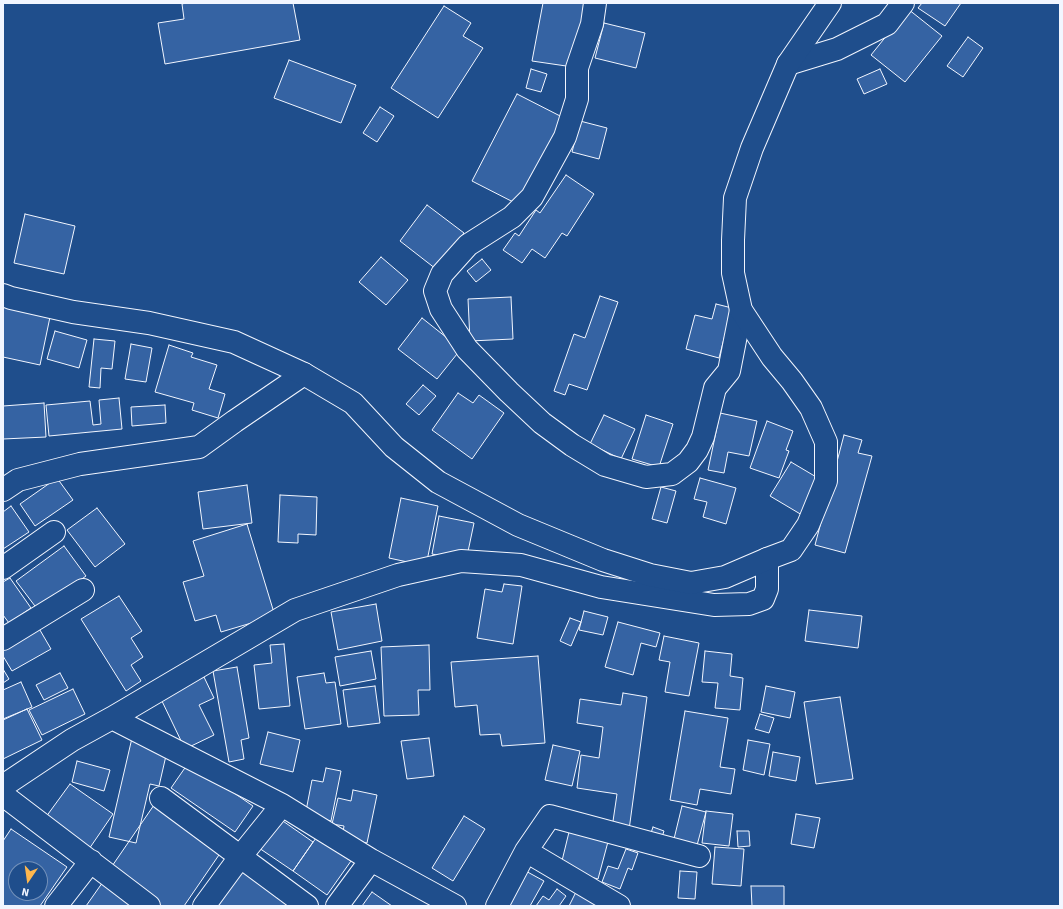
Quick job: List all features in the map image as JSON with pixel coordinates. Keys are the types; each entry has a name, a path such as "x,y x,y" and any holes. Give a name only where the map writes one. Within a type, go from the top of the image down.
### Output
{"street":[{"path":"595,3 592,24 577,68 577,98 565,137 532,197 512,217 468,245 442,274 435,291 441,309 467,349 542,423 572,445 605,465 646,477 672,474 688,462 697,450 703,437 715,388 729,371 741,310"},
{"path":"3,295 73,312 149,324 234,342 304,374 353,403 394,447 438,482 518,525 603,560 650,575 691,582 725,577 791,550 808,525 826,481 826,442 811,408 792,381 772,358 741,310 733,273 733,240 736,198 752,148 788,64 830,3"},
{"path":"788,64 837,49 887,24 903,3"},
{"path":"3,490 18,480 80,464 199,447 234,420 304,374"},
{"path":"3,568 54,532"},
{"path":"149,906 4,796 72,740 295,610 398,574 461,561 521,565 601,587 714,605 749,604 763,599 766,589 766,559"},
{"path":"3,639 83,590"},
{"path":"112,718 282,805 371,860 455,906"},
{"path":"161,798 307,906"},
{"path":"204,906 240,857 282,805"},
{"path":"497,906 526,851 550,816 699,856"},
{"path":"526,851 619,906"},
{"path":"337,906 371,860"},
{"path":"56,906 90,861"}],"building":[{"path":"293,3 300,40 165,64 158,23 184,19 182,4"},
{"path":"543,3 585,3 573,67 532,61"},
{"path":"922,3 961,3 945,26 918,8"},
{"path":"444,6 471,23 463,36 483,48 438,118 391,88"},
{"path":"908,9 942,36 905,82 871,55"},
{"path":"604,23 645,33 636,68 595,58"},
{"path":"968,37 983,48 963,77 947,66"},
{"path":"289,60 356,85 341,123 274,98"},
{"path":"531,69 547,74 541,92 526,88"},
{"path":"880,69 887,84 864,94 857,79"},
{"path":"517,94 566,119 521,206 472,181"},
{"path":"380,107 394,116 377,142 363,133"},
{"path":"580,121 607,128 599,159 572,152"},
{"path":"566,175 594,194 567,236 562,233 545,258 532,249 522,263 503,250 515,233 519,236 536,210 540,213"},
{"path":"427,205 464,233 436,269 400,241"},
{"path":"25,214 75,226 64,274 14,263"},
{"path":"381,257 408,280 386,305 359,282"},
{"path":"482,259 491,270 476,282 467,271"},
{"path":"600,296 618,302 587,390 569,384 565,395 554,391 574,334 585,338"},
{"path":"511,297 513,339 470,341 468,299"},
{"path":"716,304 732,308 719,358 686,349 695,315 712,319"},
{"path":"3,307 50,317 40,365 3,357"},
{"path":"422,318 461,349 437,379 398,349"},
{"path":"55,331 87,340 79,368 47,359"},
{"path":"94,339 115,341 112,369 101,368 100,388 89,387"},
{"path":"131,344 152,348 146,382 125,379"},
{"path":"169,345 193,353 191,357 217,365 209,389 225,394 218,418 192,410 194,403 155,392"},
{"path":"423,385 436,396 419,415 406,404"},
{"path":"458,393 473,403 479,395 504,413 472,459 432,430"},
{"path":"119,398 122,429 49,436 46,405 90,401 93,425 101,424 99,400"},
{"path":"44,403 46,437 3,439 3,406"},
{"path":"165,405 166,423 132,426 131,407"},
{"path":"720,413 757,421 749,456 728,452 724,473 708,470"},
{"path":"604,415 635,429 621,459 590,444"},
{"path":"646,415 673,424 659,467 632,459"},
{"path":"767,421 793,431 786,450 789,451 779,478 750,468"},
{"path":"844,435 862,440 858,453 872,456 845,553 815,545"},
{"path":"791,462 823,481 802,515 770,496"},
{"path":"57,478 73,500 35,526 20,504"},
{"path":"700,478 736,488 726,524 703,517 707,502 694,499"},
{"path":"247,485 252,523 203,529 198,492"},
{"path":"661,487 676,491 667,523 652,519"},
{"path":"280,495 317,497 316,535 298,534 298,543 278,542"},
{"path":"401,498 438,506 426,566 389,558"},
{"path":"11,506 29,532 3,549 3,512"},
{"path":"97,508 125,544 95,567 67,530"},
{"path":"439,516 474,523 466,561 432,554"},
{"path":"247,524 275,616 221,632 216,615 195,621 183,582 204,576 193,541"},
{"path":"64,546 86,576 38,610 16,581"},
{"path":"10,578 31,608 9,623 3,615 3,582"},
{"path":"504,584 522,586 513,644 477,638 485,589 502,592"},
{"path":"119,596 142,631 131,638 143,657 131,665 141,681 126,691 81,619"},
{"path":"376,604 382,641 338,650 331,612"},
{"path":"809,610 862,616 858,648 805,641"},
{"path":"584,611 608,617 603,635 579,630"},
{"path":"570,618 581,622 571,646 560,641"},
{"path":"618,622 660,633 656,647 641,643 633,675 605,667"},
{"path":"37,625 51,649 12,671 3,656 3,645"},
{"path":"664,636 699,643 689,696 665,692 670,662 659,660"},
{"path":"284,644 290,706 259,709 254,665 272,663 270,645"},
{"path":"429,645 430,690 418,690 419,715 384,716 381,647"},
{"path":"371,651 376,679 340,686 335,657"},
{"path":"705,651 732,654 730,676 743,678 740,710 715,708 718,683 702,682"},
{"path":"538,656 545,743 502,746 500,734 480,735 477,705 455,707 451,662"},
{"path":"237,667 249,738 241,740 244,759 229,762 213,671"},
{"path":"3,669 9,679 3,683"},
{"path":"60,673 68,688 44,700 36,685"},
{"path":"324,673 326,683 335,682 341,724 305,729 297,677"},
{"path":"204,677 214,698 199,705 214,735 185,749 160,697"},
{"path":"21,682 32,707 3,719 3,690"},
{"path":"375,686 380,723 348,727 343,690"},
{"path":"766,686 795,692 790,718 761,712"},
{"path":"73,689 85,714 42,735 29,710"},
{"path":"623,693 647,697 629,830 612,828 617,794 577,788 581,755 599,758 603,727 577,723 580,699 621,705"},
{"path":"840,697 853,779 816,784 804,702"},
{"path":"27,709 42,740 3,759 3,720"},
{"path":"685,711 728,718 720,767 735,769 731,794 700,789 697,805 670,800"},
{"path":"760,714 774,718 769,733 755,729"},
{"path":"268,732 300,740 293,772 260,764"},
{"path":"132,738 168,747 159,786 150,784 136,843 109,837"},
{"path":"429,738 434,776 407,779 401,741"},
{"path":"748,740 770,744 764,775 743,770"},
{"path":"553,745 580,751 572,786 545,780"},
{"path":"773,752 800,757 796,781 769,776"},
{"path":"77,761 110,770 104,791 72,782"},
{"path":"189,762 253,806 235,832 171,788"},
{"path":"326,768 341,771 331,821 305,816 312,780 323,782"},
{"path":"70,784 113,814 87,852 43,821"},
{"path":"353,790 377,795 367,843 342,838 344,826 332,824 338,798 351,801"},
{"path":"154,805 221,852 184,906 157,906 108,872"},
{"path":"682,806 706,812 696,849 673,843"},
{"path":"706,811 733,814 729,846 702,843"},
{"path":"796,814 820,818 814,848 791,844"},
{"path":"464,816 485,829 453,881 432,868"},
{"path":"280,819 313,842 293,871 259,848"},
{"path":"653,827 664,831 660,843 649,839"},
{"path":"570,828 609,838 598,879 560,869"},
{"path":"11,829 67,867 48,894 48,861 8,861 8,901 43,901 40,906 3,906 3,841"},
{"path":"737,831 749,831 750,846 738,847"},
{"path":"316,838 351,861 327,895 293,871"},
{"path":"715,847 744,849 741,886 712,884"},
{"path":"626,849 638,853 632,870 628,868 620,889 602,882 608,866 618,869"},
{"path":"242,868 298,906 216,906"},
{"path":"522,869 544,881 530,906 502,906"},
{"path":"680,871 697,872 695,899 678,898"},
{"path":"105,879 145,906 86,906"},
{"path":"751,886 784,886 784,906 752,906"},
{"path":"557,889 566,896 559,906 536,906 543,896 549,900"},
{"path":"372,892 392,906 362,906"},
{"path":"576,892 603,906 569,906"}]}
